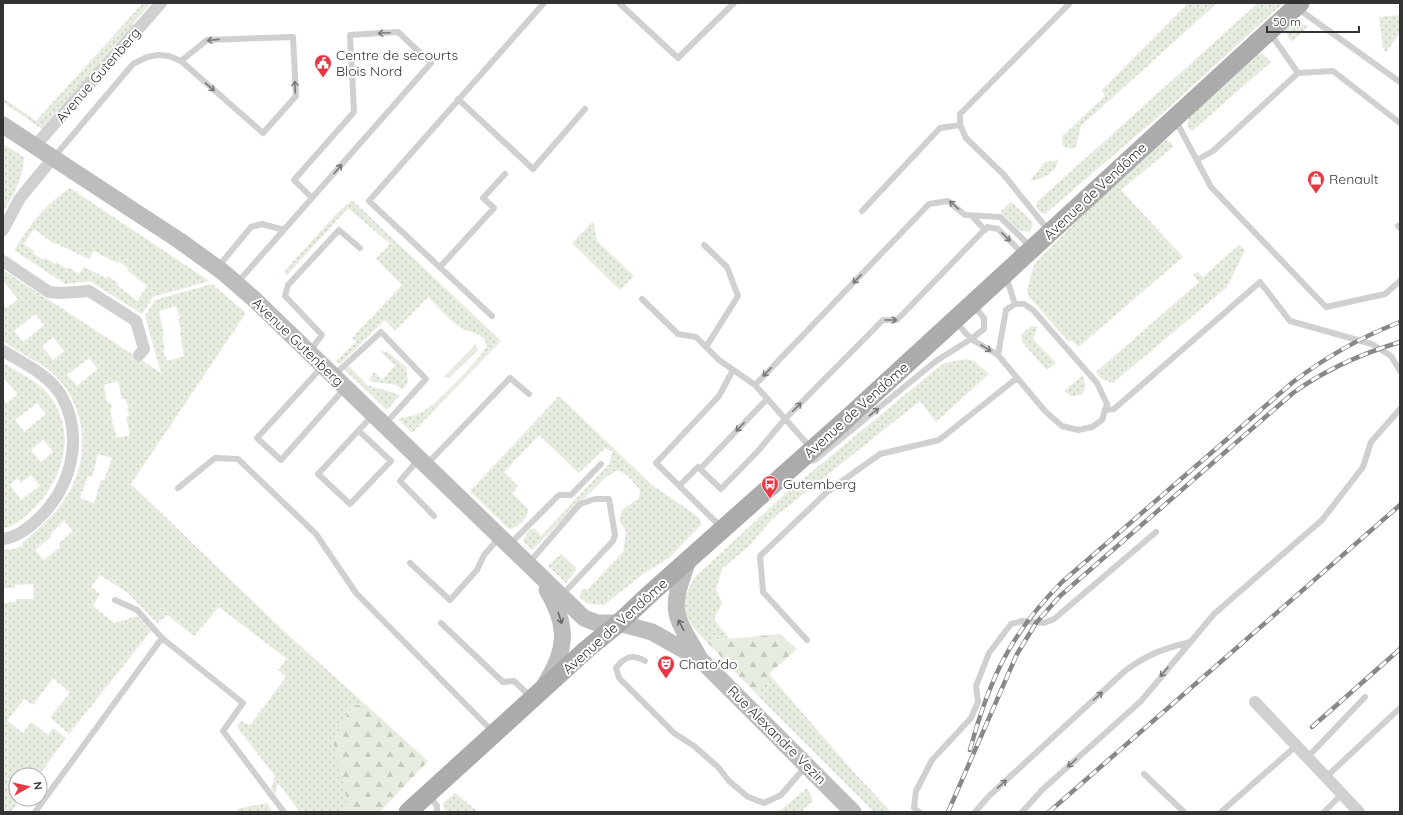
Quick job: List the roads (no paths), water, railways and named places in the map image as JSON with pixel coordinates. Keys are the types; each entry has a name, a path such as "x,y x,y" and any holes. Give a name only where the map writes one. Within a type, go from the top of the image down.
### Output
{"main road":[{"name":"Avenue de Vendôme","path":"408,812 587,649 619,623 648,595 812,450 1298,5"},
{"name":"Avenue Gutenberg","path":"3,125 180,241 217,268 309,352 584,618 597,623 619,623"},
{"name":"Rue Alexandre Vezin","path":"688,561 677,592 675,612 678,621 700,659 854,812"},
{"name":"Avenue Gutenberg","path":"532,568 557,606 563,624 563,642 557,662 548,679 533,699"},
{"name":"Rue Alexandre Vezin","path":"619,623 652,632 700,659"}],"street":[{"name":"Avenue Gutenberg","path":"35,146 160,3"},
{"path":"3,230 20,198 53,158"},
{"path":"3,261 49,292 61,293 89,291 136,322 144,349 139,355"},
{"path":"3,351 37,371 50,381 60,394 69,413 72,432 69,472 62,491 50,508 30,526 20,534 3,539"},
{"path":"1255,702 1359,812"}],"lane":[{"path":"492,316 369,201 544,3"},
{"path":"619,3 678,58 734,3"},
{"path":"1050,232 1004,175 966,138 960,126 960,114 1070,3"},
{"path":"1298,5 1400,82"},
{"path":"1269,31 1298,73"},
{"path":"236,284 432,63 398,32 350,35 354,112 294,180 312,198"},
{"path":"53,158 133,64 147,57 169,56 181,61 263,134 296,96 293,37 207,40 181,61"},
{"path":"1197,160 1213,151 1298,73 1333,71 1400,123"},
{"path":"458,99 533,169 585,109"},
{"path":"1174,118 1211,187 1326,307 1385,294 1400,281"},
{"path":"862,211 940,128 960,126"},
{"path":"440,267 494,208 483,198 505,174"},
{"path":"755,385 929,204 948,201 965,215 1000,217 1028,252"},
{"path":"972,216 985,230"},
{"path":"217,268 251,227 262,224 284,230"},
{"path":"700,469 721,489 757,452 786,419 883,320 897,320 987,227 998,229 1028,252"},
{"path":"309,352 322,335 285,296 288,285 339,230 360,248"},
{"path":"704,246 727,267 738,296 706,347"},
{"path":"1005,273 1015,304"},
{"path":"1105,410 1114,409 1260,282 1290,320 1372,344 1391,356 1400,371"},
{"path":"642,299 678,334 696,337 720,360 755,385 812,450"},
{"path":"796,464 815,460 936,361 984,329 984,318 972,304"},
{"path":"954,320 971,339 998,355 1045,411 1062,426 1078,430 1092,427 1102,420 1107,404 1097,383 1033,310 1024,304 1015,304 1006,310 998,355"},
{"path":"345,387 281,460 257,438 328,371 381,332 426,380 379,420 359,431 318,474 350,504 391,461 359,431"},
{"path":"723,530 656,463 719,396 733,370"},
{"path":"434,516 400,481 423,462 510,378 529,394"},
{"path":"807,640 763,592 760,556 827,492 880,454 939,440 1017,378"},
{"path":"679,486 698,467 700,469 767,399"},
{"path":"1022,812 1042,790 1140,701 1214,614 1322,520 1363,466 1371,442 1400,409"},
{"path":"178,488 215,458 238,459 316,534 356,593 494,733"},
{"path":"410,563 450,600 477,570 484,555 504,541 559,495 571,495 601,464"},
{"path":"532,568 580,504 595,499 609,499 615,535 613,541 561,597"},
{"path":"919,812 914,808 916,792 932,760 971,718 978,702 976,686 989,653 1011,624 1023,621 1044,623 1054,619 1156,532"},
{"path":"115,600 137,610 162,638 242,703 223,731 284,812"},
{"path":"441,623 503,682 514,681 533,699"},
{"path":"35,812 162,638"},
{"path":"975,812 989,796 1126,670 1146,656 1162,649 1190,642"},
{"path":"645,661 638,657 629,656 621,661 616,668 619,678 674,733 694,746 748,798 764,802 781,795 807,765"},
{"path":"1307,758 1365,697"},
{"path":"1326,777 1400,708"},
{"path":"1221,812 1296,746"},
{"path":"1144,774 1184,812"},
{"path":"428,794 437,806 437,812"},
{"path":"1324,812 1342,794"}],"railway":[{"path":"970,750 985,702 1004,659 1028,620 1062,582 1293,382 1344,348 1371,334 1400,322"},
{"path":"948,812 1017,654 1036,623 1060,596 1305,384 1344,363 1400,342"},
{"path":"1049,812 1400,505"},
{"path":"1312,727 1400,649"}],"place":[{"name":"Centre de secourts Blois Nord","path":"323,78"},
{"name":"Renault","path":"1316,194"},
{"name":"Gutemberg","path":"770,499"},
{"name":"Chato'do","path":"666,679"}]}
